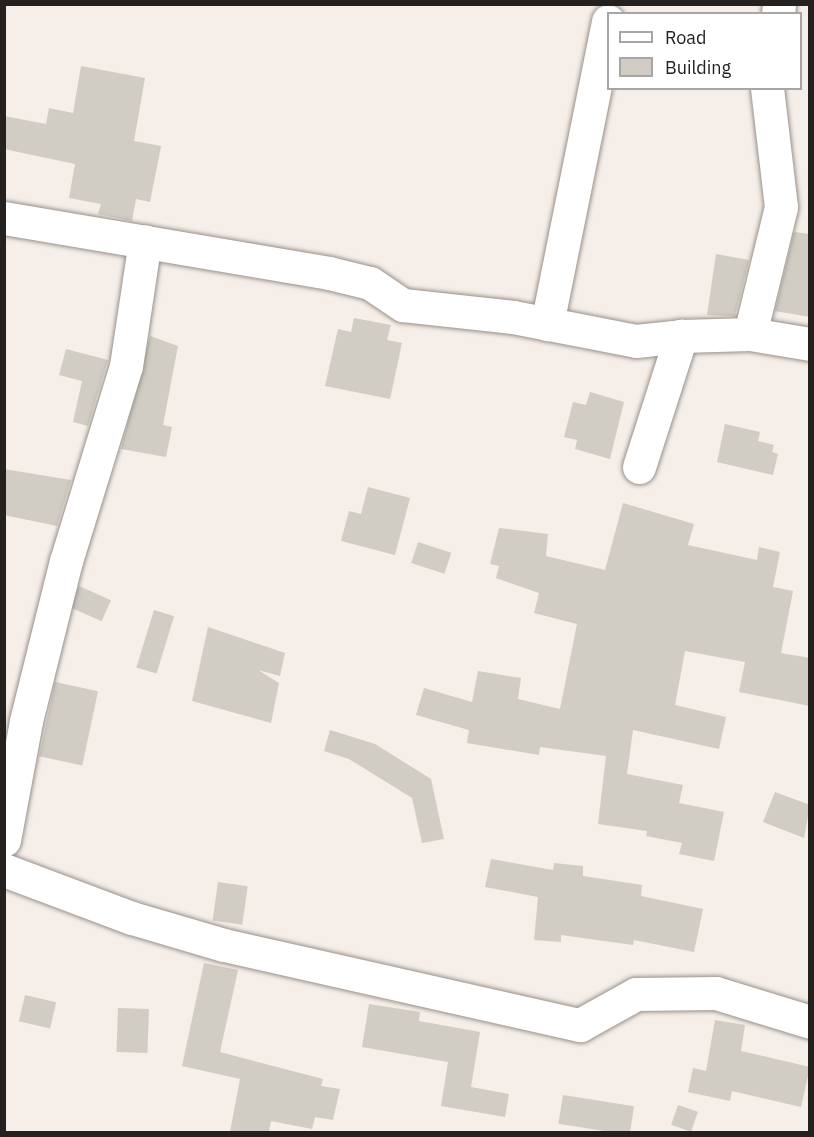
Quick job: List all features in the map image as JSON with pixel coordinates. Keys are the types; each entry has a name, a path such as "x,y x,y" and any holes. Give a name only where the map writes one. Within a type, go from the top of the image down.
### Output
{"street":[{"path":"547,324 607,31"},
{"path":"750,334 781,207 767,90"},
{"path":"4,218 360,280 403,305 547,324 636,341 681,336 750,334 810,345"},
{"path":"4,840 26,721 66,561 126,366 145,242"},
{"path":"639,466 681,336"},
{"path":"4,870 132,918 224,945 580,1025 636,994 647,993 716,993 810,1022"}],"building":[{"path":"81,66 145,78 134,141 161,146 150,202 136,199 132,221 98,214 101,204 69,198 75,164 4,149 4,116 46,124 49,108 73,113"},
{"path":"794,232 810,234 810,317 775,311"},
{"path":"716,254 749,260 735,316 707,315"},
{"path":"354,318 391,325 387,340 402,343 390,399 325,386 338,329 351,332"},
{"path":"150,336 178,346 163,425 172,427 166,457 121,449"},
{"path":"66,349 108,360 88,426 73,422 82,381 59,375"},
{"path":"590,392 624,402 610,459 575,449 577,440 564,437 573,402 586,405"},
{"path":"725,424 760,432 758,441 774,445 772,452 778,454 773,475 717,462"},
{"path":"4,469 71,480 57,526 4,515"},
{"path":"368,487 410,498 395,555 341,541 349,511 361,514"},
{"path":"623,503 694,524 688,545 757,560 759,547 780,552 773,587 793,591 781,653 810,658 810,706 739,692 745,662 685,651 675,705 726,717 719,749 633,730 627,774 683,785 679,803 724,812 714,861 679,854 682,843 646,836 647,831 598,824 606,756 540,747 539,755 467,743 469,730 416,715 424,688 472,702 478,671 521,678 518,699 560,709 577,624 534,613 539,593 496,578 499,566 490,564 499,528 548,534 546,556 605,570"},
{"path":"418,542 451,553 444,574 411,563"},
{"path":"79,586 111,600 102,621 70,607"},
{"path":"154,610 174,616 157,674 136,667"},
{"path":"208,627 285,653 280,676 258,670 279,683 271,723 192,701"},
{"path":"55,682 98,691 82,765 39,756"},
{"path":"330,730 375,744 431,779 444,839 422,843 412,798 349,759 324,751"},
{"path":"775,792 810,805 804,838 763,822"},
{"path":"491,859 553,870 554,863 583,866 583,876 642,885 641,896 703,909 694,952 634,940 633,945 561,935 561,942 534,940 538,897 485,887"},
{"path":"218,882 248,886 242,925 213,921"},
{"path":"204,963 238,970 220,1052 323,1079 321,1086 340,1089 333,1120 315,1117 312,1129 271,1121 269,1132 230,1132 240,1079 182,1066"},
{"path":"25,995 56,1002 50,1029 19,1021"},
{"path":"369,1004 420,1012 419,1021 480,1032 471,1087 509,1094 505,1117 441,1106 448,1062 362,1047"},
{"path":"118,1008 149,1009 147,1053 116,1052"},
{"path":"715,1020 745,1025 741,1051 810,1067 801,1107 732,1091 730,1101 688,1092 693,1068 706,1071"},
{"path":"563,1095 634,1106 630,1132 611,1132 558,1124"},
{"path":"678,1105 698,1112 691,1132 671,1125"}]}
